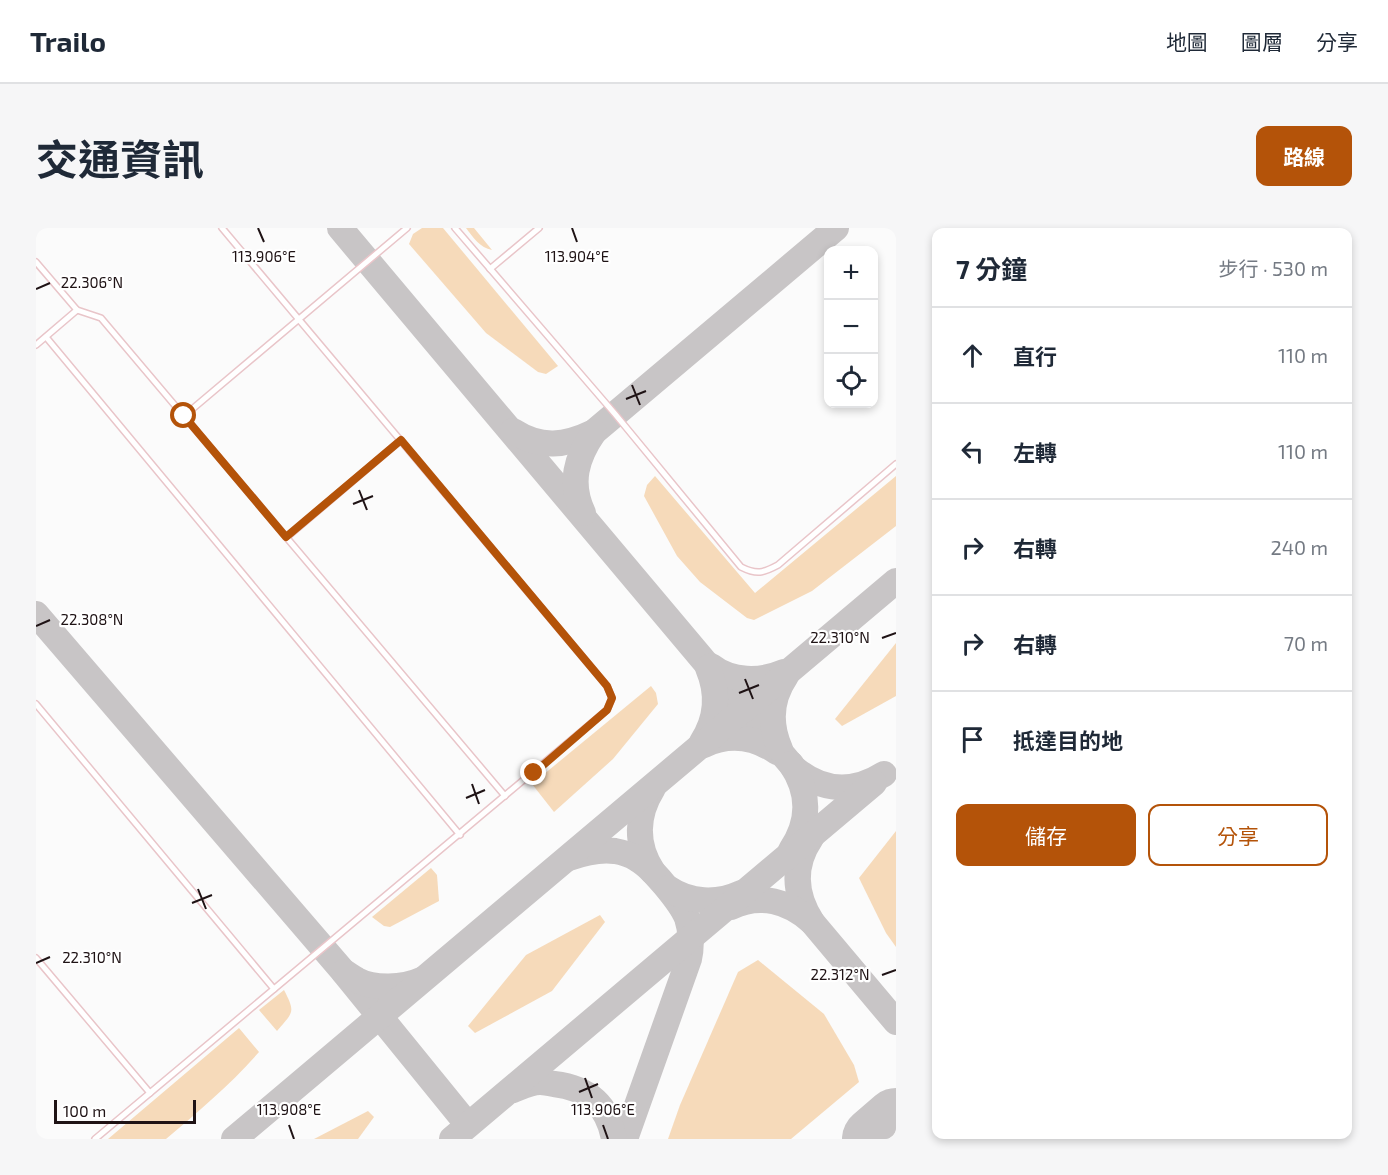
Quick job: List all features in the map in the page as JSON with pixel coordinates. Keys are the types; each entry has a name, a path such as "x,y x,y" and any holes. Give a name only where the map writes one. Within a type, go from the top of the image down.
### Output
{"lane":[{"path":"95,1139 607,710 612,698 607,686 222,228"},
{"path":"184,416 407,228"},
{"path":"455,228 615,414 741,567 756,573 767,571 778,565 896,464"},
{"path":"490,269 540,228"},
{"path":"36,262 77,310 101,318 505,796"},
{"path":"36,345 77,310"},
{"path":"46,337 460,835"},
{"path":"286,537 401,440"},
{"path":"36,704 274,989"},
{"path":"36,958 150,1093"}],"shaded area":[{"path":"422,228 443,228 558,366 546,374 538,372 486,333 409,244 413,234"},
{"path":"466,228 474,228 492,250 480,245"},
{"path":"655,476 755,593 896,476 896,526 812,591 754,620 747,618 700,582 677,556 644,496 647,485"},
{"path":"896,643 896,696 842,726 835,719"},
{"path":"651,686 656,693 658,704 613,759 554,812 532,784"},
{"path":"896,831 896,947 886,933 859,878"},
{"path":"431,868 437,875 439,901 390,927 384,926 372,917"},
{"path":"600,915 605,922 552,991 475,1033 468,1026 526,955"},
{"path":"758,960 824,1014 854,1065 859,1082 791,1139 668,1139 680,1105 738,972"},
{"path":"284,990 291,1012 277,1031 259,1010"},
{"path":"239,1028 259,1052 203,1108 166,1139 108,1139"},
{"path":"368,1111 374,1117 358,1139 314,1139"}],"taxiway":[{"path":"340,228 794,768 816,782 838,787 861,784 884,774"},
{"path":"513,431 533,441 553,444 563,443 594,432 836,228"},
{"path":"583,513 576,491 576,471 583,451 594,432"},
{"path":"234,1139 896,581"},
{"path":"36,614 342,970 468,1125"},
{"path":"711,666 728,675 746,679 766,678 784,672"},
{"path":"702,742 711,724 715,706 714,687 708,668"},
{"path":"780,749 774,730 773,711 777,693 786,676"},
{"path":"704,745 723,739 742,738 760,743 777,752"},
{"path":"791,764 802,785 805,807 802,829 791,850"},
{"path":"452,1139 874,783"},
{"path":"653,788 643,809 640,830 643,851 653,872"},
{"path":"811,838 801,859 798,880 802,901 812,922"},
{"path":"569,858 603,851 617,851 635,858 650,869 672,895 684,911 689,928 691,944 689,959 625,1139"},
{"path":"668,888 685,897 704,900 723,899 741,893"},
{"path":"731,907 753,900 774,901 803,915 812,922 896,1022"},
{"path":"344,972 364,983 380,986 406,985 421,980"},
{"path":"513,1090 540,1082 566,1086 586,1094 594,1100 607,1117 614,1139"},
{"path":"882,1139 896,1119"}],"runway":[{"path":"874,1139 896,1120"}],"route":[{"path":"184,416 286,537 401,440 607,686 612,698 607,710 534,773"}]}
